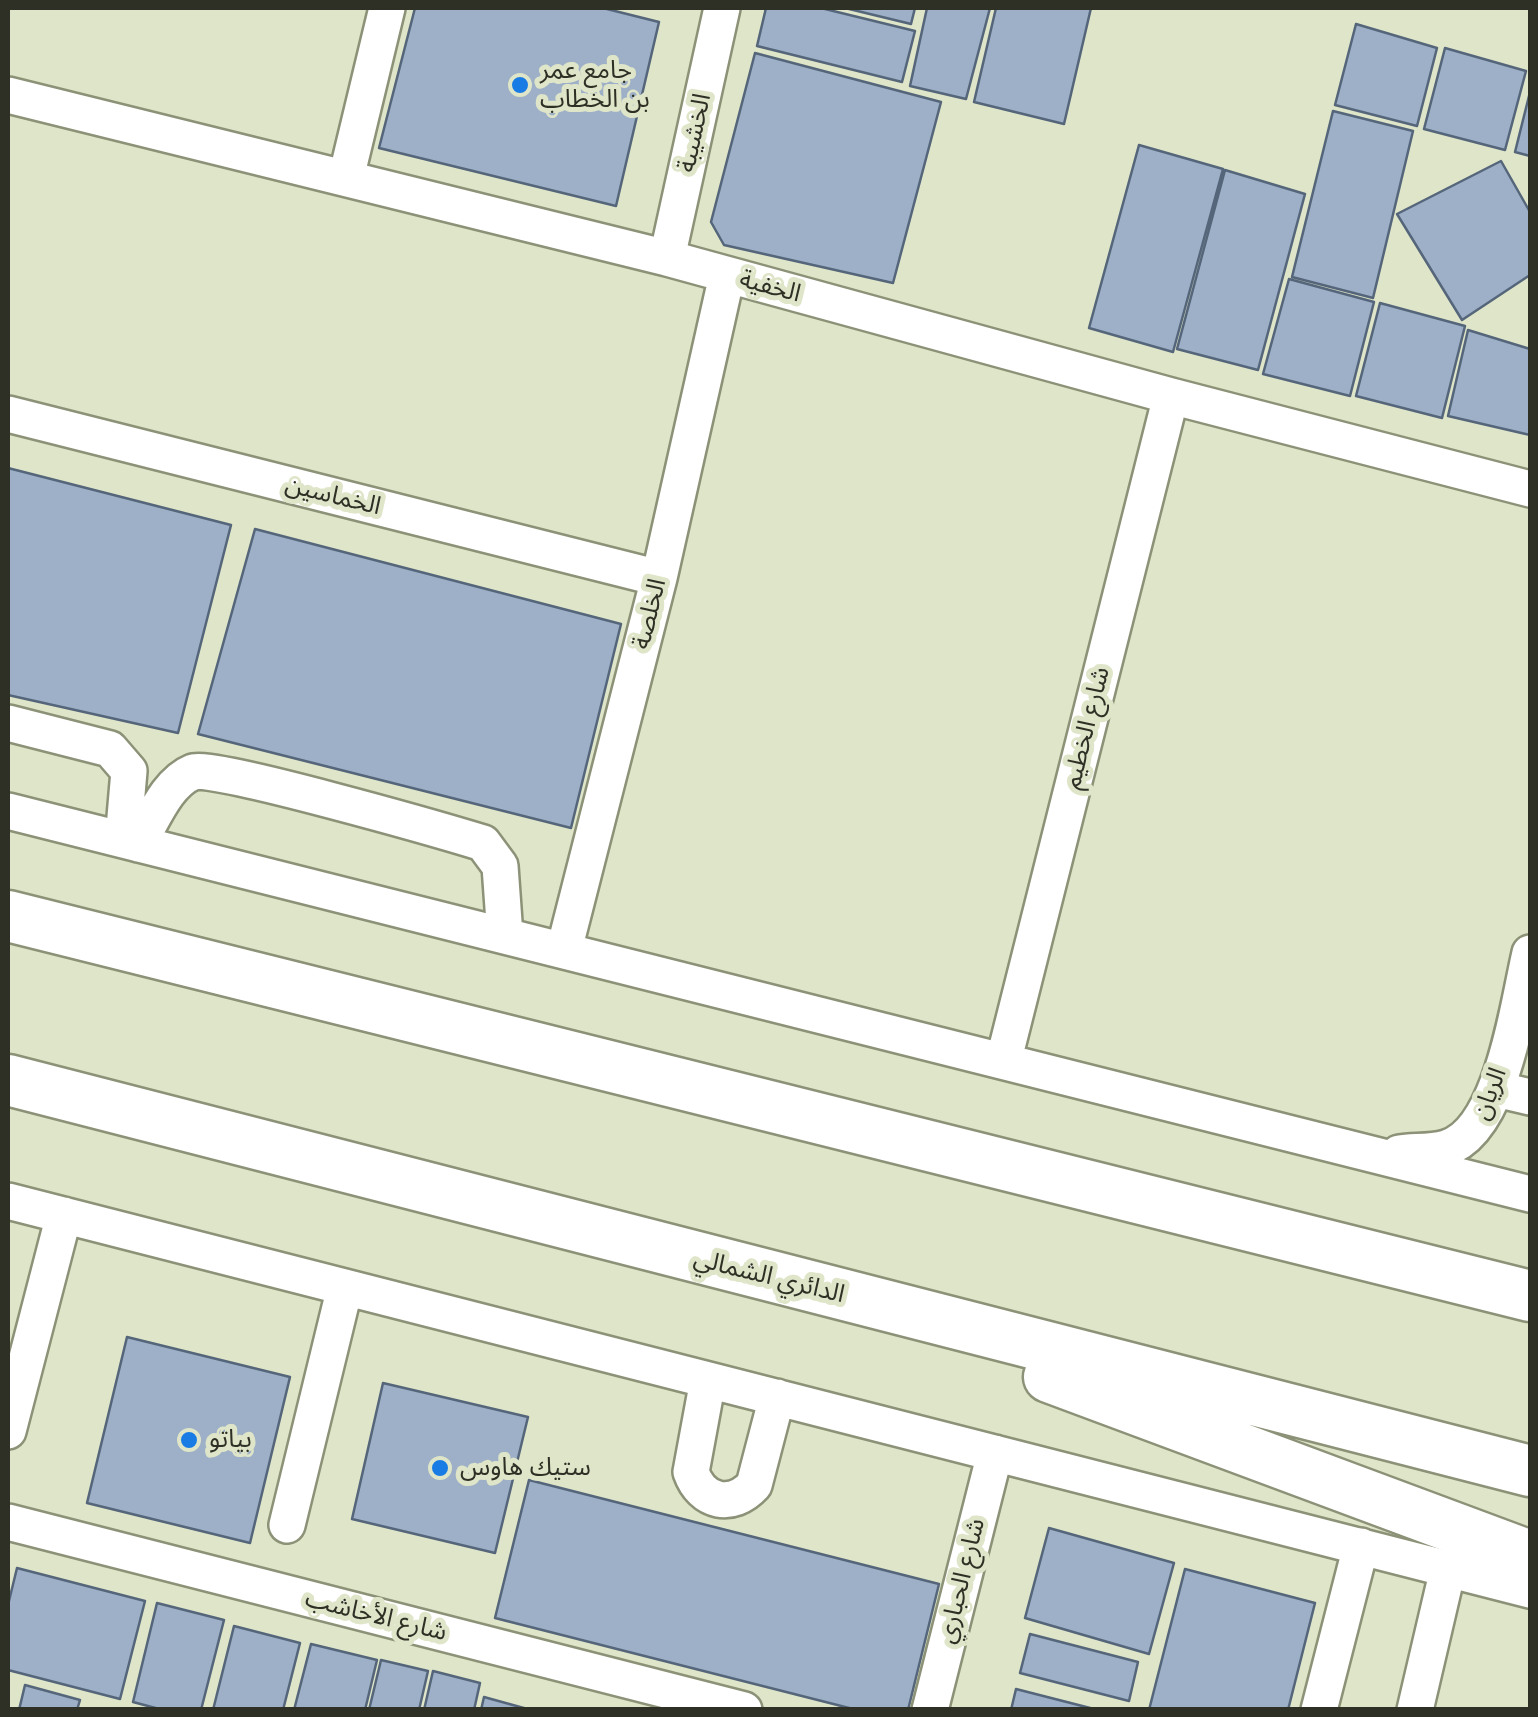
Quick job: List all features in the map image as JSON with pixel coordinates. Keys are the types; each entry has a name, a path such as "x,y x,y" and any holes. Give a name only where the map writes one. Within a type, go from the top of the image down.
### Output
{"highway":[{"path":"8,916 1530,1296"},
{"name":"الدائري الشمالي","path":"8,1080 1530,1471"},
{"path":"1263,1228 1530,1268"},
{"path":"805,1287 1530,1556"}],"street":[{"path":"346,178 387,8"},
{"name":"الخشيبة","path":"667,258 722,8"},
{"name":"الخفية","path":"8,95 667,258 1170,396 1530,489"},
{"name":"الخلصة","path":"564,950 659,578 727,275"},
{"name":"شارع الخطيم","path":"1004,1060 1170,396"},
{"name":"الخماسين","path":"8,414 659,578"},
{"path":"8,724 110,749 129,771 131,842"},
{"path":"131,842 177,780 198,769 250,780 482,843 500,866 505,936"},
{"path":"8,811 1530,1194"},
{"name":"الريان","path":"1373,1156 1448,1148 1476,1130 1492,1103 1530,953"},
{"path":"1496,1089 1530,1098"},
{"path":"8,1201 1530,1590"},
{"path":"8,1431 64,1215"},
{"path":"287,1525 344,1287"},
{"path":"708,1380 691,1472 705,1494 732,1501 754,1486 777,1397"},
{"name":"شارع الحباري","path":"930,1710 995,1453"},
{"name":"شارع الأخاشب","path":"8,1522 619,1694 744,1710"},
{"path":"1319,1710 1360,1546"},
{"path":"1415,1710 1448,1568"}],"building":[{"name":"جامع عمر بن الخطاب","path":"415,8 603,8 659,22 616,206 379,148"},
{"path":"766,8 821,8 915,31 902,82 757,46"},
{"path":"845,8 915,8 911,24"},
{"path":"927,8 990,8 966,99 910,86"},
{"path":"996,8 1091,8 1064,124 974,102"},
{"path":"1356,24 1437,48 1417,126 1335,105"},
{"path":"1445,48 1526,71 1505,150 1424,129"},
{"path":"755,53 941,102 893,283 724,245 711,222"},
{"path":"1530,92 1530,156 1515,152"},
{"path":"1333,111 1413,131 1373,298 1292,277"},
{"path":"1139,145 1223,169 1173,352 1089,328"},
{"path":"1501,161 1530,212 1530,275 1462,320 1397,214"},
{"path":"1225,170 1305,194 1258,370 1177,349"},
{"path":"1289,279 1374,302 1350,396 1263,374"},
{"path":"1380,303 1465,326 1442,418 1356,396"},
{"path":"1468,330 1530,349 1530,435 1448,416"},
{"path":"8,468 231,525 178,733 8,695"},
{"path":"255,529 621,624 571,828 198,734"},
{"name":"بياتو","path":"127,1337 290,1377 250,1543 87,1503"},
{"name":"ستيك هاوس","path":"383,1383 528,1417 495,1553 352,1519"},
{"path":"529,1480 939,1584 908,1710 857,1710 495,1618"},
{"path":"1049,1528 1174,1563 1149,1654 1025,1618"},
{"path":"17,1568 145,1601 120,1699 8,1670 8,1605"},
{"path":"1185,1569 1315,1603 1288,1710 1149,1710"},
{"path":"157,1603 224,1620 201,1710 163,1710 133,1702"},
{"path":"234,1626 300,1643 283,1710 213,1710"},
{"path":"1030,1634 1138,1662 1129,1701 1020,1673"},
{"path":"311,1644 377,1660 365,1710 294,1710"},
{"path":"381,1660 428,1671 419,1710 369,1710"},
{"path":"433,1671 480,1683 474,1710 424,1710"},
{"path":"25,1685 80,1700 77,1710 19,1710"},
{"path":"1016,1689 1098,1710 1011,1710"},
{"path":"484,1697 531,1710 481,1710"}],"place":[{"name":"جامع عمر بن الخطاب","path":"520,85"},
{"name":"بياتو","path":"189,1440"},
{"name":"ستيك هاوس","path":"440,1468"}]}
